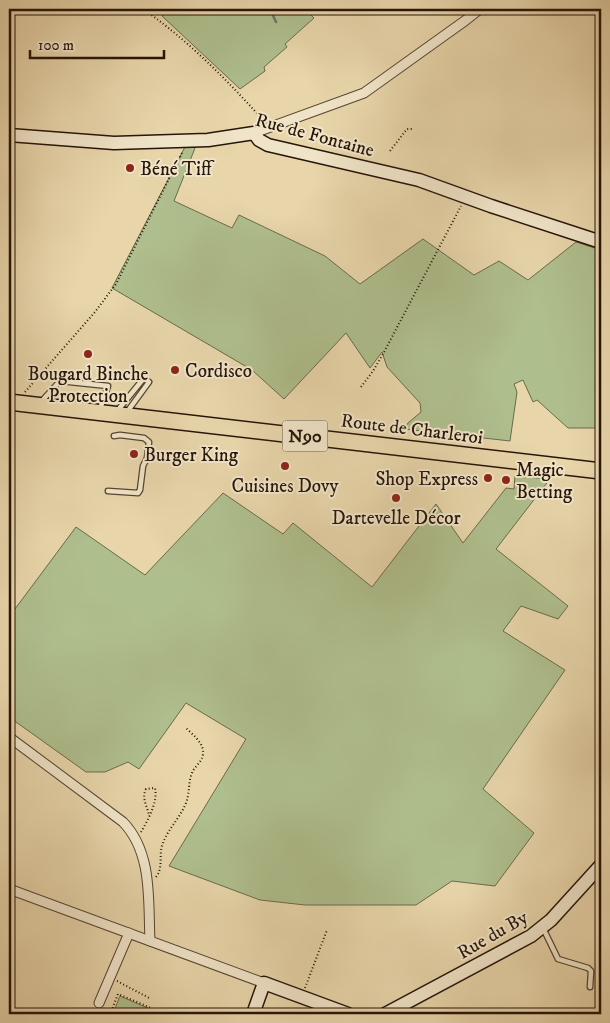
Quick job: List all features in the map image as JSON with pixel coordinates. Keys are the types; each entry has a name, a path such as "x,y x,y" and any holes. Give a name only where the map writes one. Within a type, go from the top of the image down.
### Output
{"main road":[{"name":"Route de Charleroi","path":"12,402 601,471"}],"street":[{"path":"254,133 364,93 480,9"},
{"name":"Rue de Fontaine","path":"9,135 114,143 188,139 208,140 254,133 259,140 268,145 419,180 601,242"},
{"path":"9,737 123,822 133,833 144,860 150,941"},
{"name":"Rue du By","path":"385,1014 530,936 569,901 601,865"},
{"path":"9,889 348,1014"},
{"path":"99,1003 130,933"},
{"path":"253,1014 264,983"}],"lane":[{"path":"144,378 149,382 119,415 144,378"},
{"path":"38,406 60,381 108,386 98,412"},
{"path":"108,491 138,493 140,490 142,466 147,458 148,442 144,438 114,436"},
{"path":"543,926 558,960 588,968 590,971 590,987"}],"path":[{"path":"144,9 207,61 270,127"},
{"path":"390,151 407,129 413,129"},
{"path":"12,402 95,312 116,284 188,139"},
{"path":"361,387 373,371 387,346 465,197"},
{"path":"147,887 159,873 161,868 161,846 166,836 176,824 187,802 192,772 201,760 203,753 202,747 196,738 186,728"},
{"path":"136,840 149,816 157,795 155,788 146,789 144,792 144,802 149,816"},
{"path":"301,997 326,930"},
{"path":"110,977 151,999"},
{"path":"117,1014 111,1012 118,994 151,1008 148,1014"}],"green space":[{"path":"169,9 305,9 314,18 285,44 287,47 264,67 265,71 240,89 162,16"},
{"path":"187,143 197,143 174,201 232,228 239,215 325,256 360,284 423,239 474,275 499,261 528,280 576,242 601,250 601,417 596,428 568,428 537,400 533,402 523,380 514,384 517,392 510,441 404,429 421,412 420,403 387,367 382,352 370,368 346,333 284,399 252,370 112,288"},
{"path":"515,476 550,479 496,549 568,606 558,619 521,606 503,631 565,670 483,789 534,833 495,886 452,881 416,905 305,905 260,900 169,866 246,739 186,703 139,769 128,762 105,772 86,772 9,717 9,617 76,527 145,575 223,493 283,534 293,523 372,587 436,504 463,543 506,488 514,489"},
{"path":"120,996 150,1009 148,1014 120,1014 114,1011"}],"waterway":[{"path":"270,9 276,22"}],"place":[{"name":"Béné Tiff","path":"130,168"},
{"name":"Bougard Binche Protection","path":"88,354"},
{"name":"Cordisco","path":"175,370"},
{"name":"Burger King","path":"134,454"},
{"name":"Cuisines Dovy","path":"285,466"},
{"name":"Shop Express","path":"488,478"},
{"name":"Magic Betting","path":"506,480"},
{"name":"Dartevelle Décor","path":"396,498"}]}
